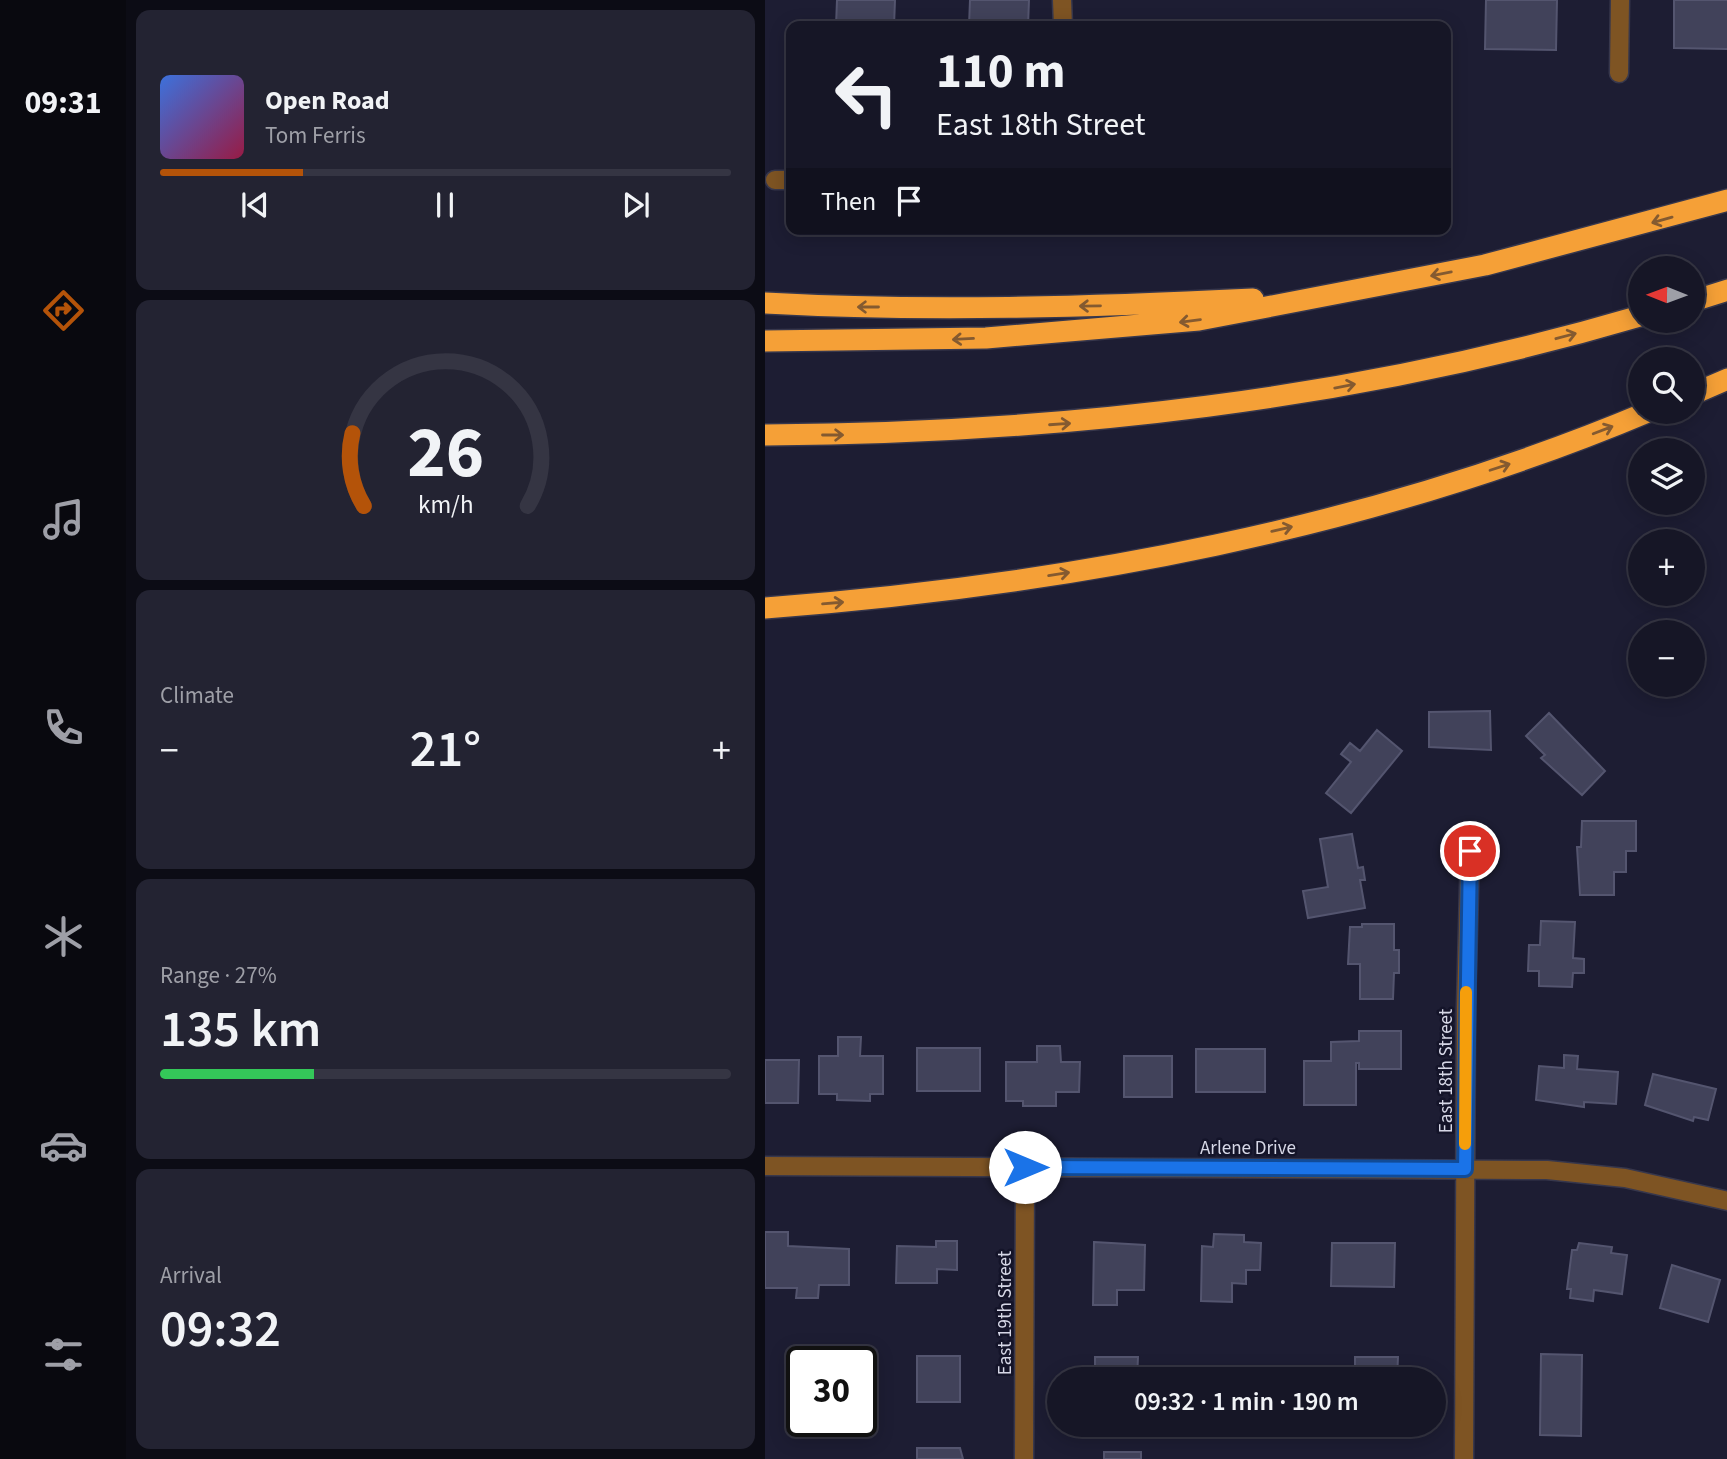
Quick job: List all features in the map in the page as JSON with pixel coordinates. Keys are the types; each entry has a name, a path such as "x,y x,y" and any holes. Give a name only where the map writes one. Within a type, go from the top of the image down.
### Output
{"highway":[{"path":"765,341 932,340 1132,328 1200,320 1485,265 1727,200"},
{"path":"1705,297 1727,290"},
{"path":"765,303 845,307 1130,305 1329,295"},
{"path":"765,435 948,432 1184,412 1278,399 1405,374 1506,352 1628,319"},
{"path":"1705,389 1727,379"},
{"path":"765,608 974,588 1199,549 1325,519 1431,489 1508,465 1628,419"}],"street":[{"path":"1063,0 1063,21"},
{"path":"1620,0 1620,73"},
{"name":"East 18th Street","path":"1464,1459 1470,851"},
{"name":"Arlene Drive","path":"765,1166 1547,1170 1599,1175 1676,1188 1727,1201"},
{"name":"East 19th Street","path":"1024,1459 1025,1167"}],"building":[{"path":"837,0 895,0 894,21 836,21"},
{"path":"970,0 1029,0 1028,21 969,21"},
{"path":"1486,0 1557,0 1556,50 1485,49"},
{"path":"1674,0 1728,0 1728,49 1674,48"},
{"path":"1490,711 1491,750 1429,747 1429,712"},
{"path":"1549,713 1605,771 1582,795 1541,758 1545,755 1526,736"},
{"path":"1377,730 1402,751 1351,813 1326,793 1351,762 1341,754 1350,743 1360,751"},
{"path":"1582,821 1636,821 1636,851 1626,851 1626,872 1614,872 1614,895 1580,895 1577,847 1581,847"},
{"path":"1352,834 1358,868 1363,867 1365,880 1360,880 1365,908 1308,918 1303,891 1328,887 1320,839"},
{"path":"1541,921 1575,922 1573,958 1584,959 1584,973 1573,973 1572,987 1539,986 1539,971 1528,971 1529,945 1540,945"},
{"path":"1362,924 1394,924 1394,950 1399,950 1399,973 1394,973 1393,999 1360,999 1360,964 1348,964 1350,927 1362,927"},
{"path":"1359,1031 1401,1031 1401,1069 1359,1069 1359,1063 1356,1063 1356,1105 1304,1105 1304,1061 1331,1061 1331,1042 1359,1041"},
{"path":"838,1037 861,1037 860,1056 883,1056 883,1094 870,1094 870,1101 837,1100 837,1094 819,1094 819,1056 838,1056"},
{"path":"1037,1046 1060,1046 1061,1062 1080,1062 1079,1092 1056,1092 1056,1106 1023,1106 1023,1101 1006,1101 1006,1062 1037,1062"},
{"path":"917,1048 980,1048 980,1091 917,1091"},
{"path":"1196,1049 1265,1049 1265,1092 1196,1092"},
{"path":"1564,1055 1578,1056 1577,1069 1618,1072 1616,1104 1584,1102 1584,1107 1536,1100 1539,1066 1564,1068"},
{"path":"1124,1056 1172,1056 1172,1097 1124,1097"},
{"path":"765,1060 799,1060 798,1103 765,1103"},
{"path":"1653,1074 1716,1089 1708,1120 1694,1117 1693,1121 1645,1105"},
{"path":"765,1232 788,1232 788,1246 849,1249 849,1285 819,1285 818,1298 796,1298 797,1288 765,1288"},
{"path":"1214,1234 1244,1235 1244,1242 1261,1243 1260,1270 1246,1270 1246,1284 1232,1283 1232,1302 1201,1301 1202,1246 1213,1247"},
{"path":"936,1241 957,1241 957,1270 937,1269 937,1283 896,1283 897,1246 936,1247"},
{"path":"1094,1242 1145,1245 1144,1290 1117,1290 1117,1305 1093,1305"},
{"path":"1332,1243 1395,1243 1394,1287 1331,1286"},
{"path":"1579,1243 1612,1247 1611,1253 1627,1255 1622,1294 1594,1290 1593,1301 1570,1298 1571,1289 1567,1289 1572,1250 1577,1250"},
{"path":"1672,1265 1720,1280 1708,1322 1660,1308"},
{"path":"1541,1354 1582,1355 1581,1436 1540,1435"},
{"path":"917,1356 960,1356 960,1402 917,1402"},
{"path":"1095,1357 1138,1357 1138,1367 1095,1367"},
{"path":"1355,1357 1398,1357 1398,1367 1355,1367"},
{"path":"917,1448 960,1448 963,1459 917,1459"},
{"path":"1104,1452 1141,1452 1141,1459 1104,1459"}],"slow traffic":[{"path":"1465,1144 1466,992"}],"route":[{"path":"1025,1167 1465,1169 1470,851"}]}
